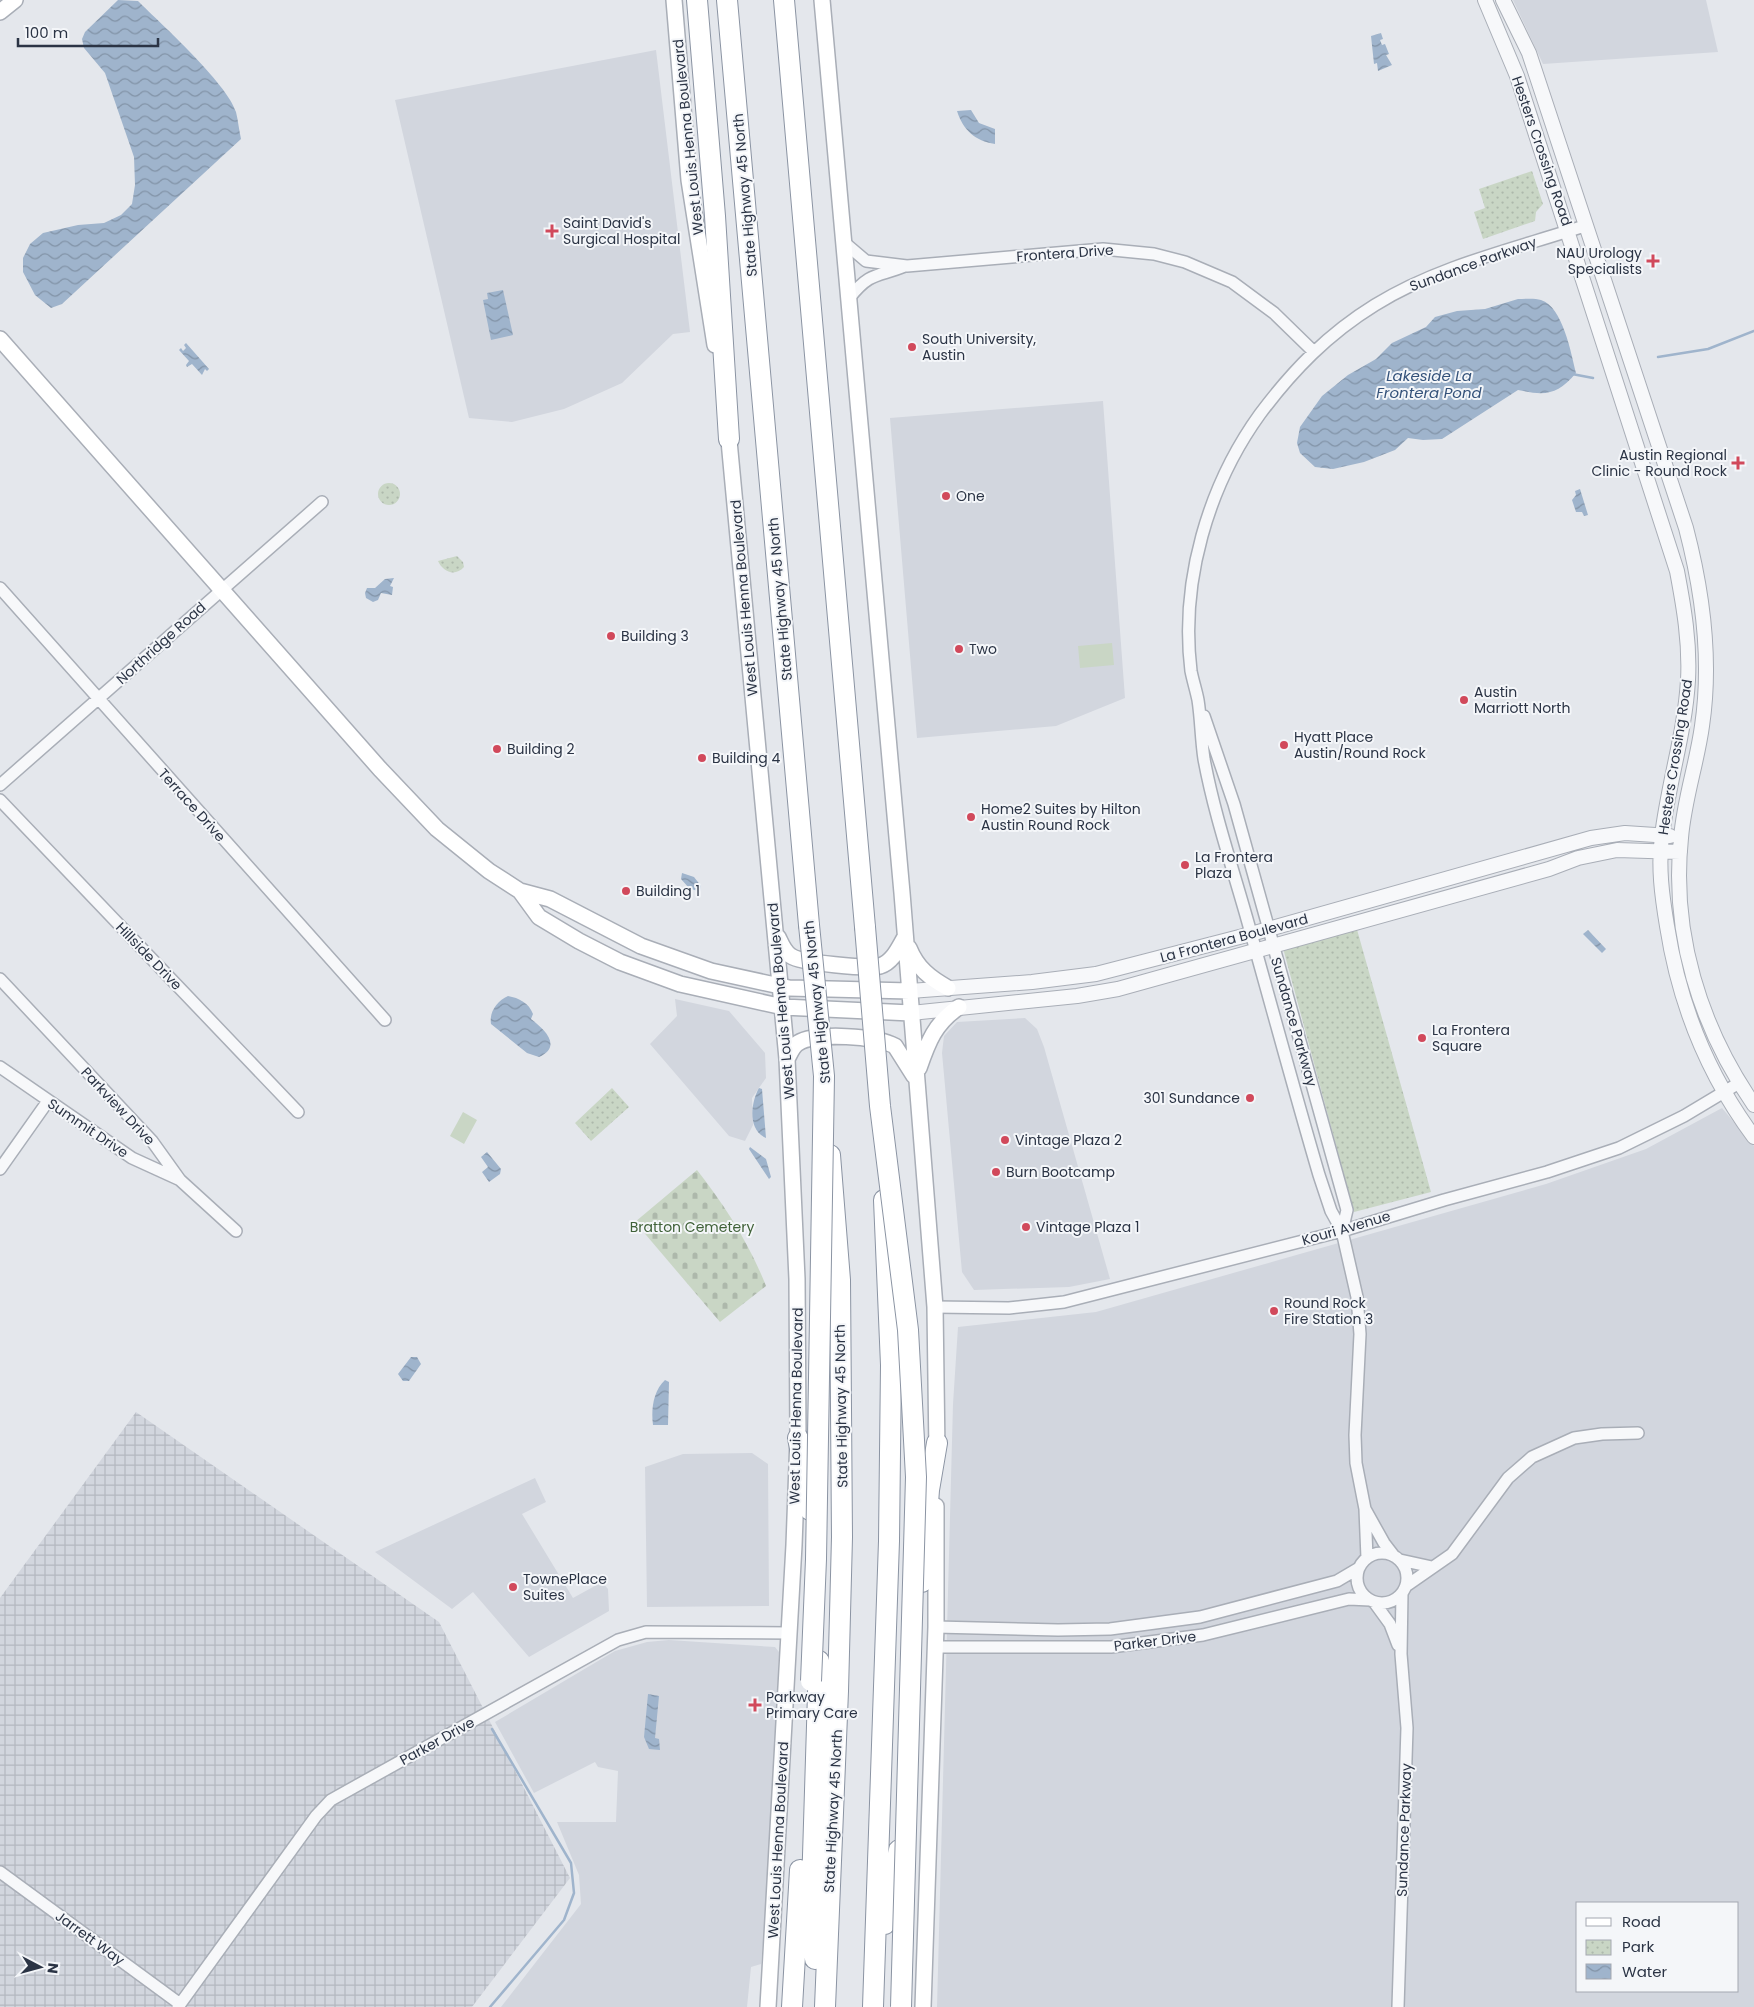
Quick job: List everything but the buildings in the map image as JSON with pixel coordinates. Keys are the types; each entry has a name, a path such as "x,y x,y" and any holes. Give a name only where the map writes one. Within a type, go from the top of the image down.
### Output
{"highway":[{"path":"697,0 715,216 729,439"},
{"name":"State Highway 45 North","path":"727,0 824,1076 840,1280 842,1537 838,1691 825,2007"},
{"path":"784,0 880,1106 891,1365 889,1541 873,2007"},
{"path":"792,2007 816,1559 824,1076"},
{"path":"880,1106 903,1284 912,1375 916,1478 901,2007"},
{"path":"798,1438 808,1488 819,1643 812,1888 820,2007"},
{"path":"875,1965 890,1904 902,1829 929,1490 937,1443"}],"main road":[{"path":"0,12 15,0"},
{"name":"West Louis Henna Boulevard","path":"674,0 690,180 729,439 787,1059 797,1279 798,1438 790,1634 768,2007"},
{"path":"822,0 846,244 936,1307 936,1647 923,2007"},
{"path":"0,339 380,769 437,830 489,871 520,891"},
{"name":"La Frontera Boulevard","path":"520,891 550,899 641,946 711,971 780,984 790,988 910,991"},
{"name":"La Frontera Boulevard","path":"520,891 539,917 579,941 634,967 680,984 782,1007 911,1013"},
{"path":"776,934 786,952 792,957 808,963 880,966 893,956 905,937"},
{"path":"905,937 917,965 948,988"},
{"path":"634,967 641,946"},
{"path":"916,1079 927,1043 935,1028 945,1017 959,1008"},
{"path":"787,1059 797,1044 811,1037 880,1040 895,1046 916,1079"}],"street":[{"name":"Hesters Crossing Road","path":"1485,0 1517,76 1669,541 1686,615 1688,681 1681,735 1662,835 1660,851 1661,890 1673,966 1695,1034 1723,1091 1754,1136"},
{"name":"Hesters Crossing Road","path":"1502,1 1529,53 1584,226 1686,528 1697,571 1705,626 1705,701 1702,727 1681,837 1679,887 1689,962 1710,1027 1739,1083 1754,1105"},
{"name":"Sundance Parkway","path":"1342,1231 1347,1210 1234,804 1198,700 1191,672 1190,612 1197,555 1205,526 1232,457 1273,396 1313,351 1365,311 1405,288 1449,270 1584,226"},
{"path":"846,244 866,261 907,266"},
{"name":"Frontera Drive","path":"907,266 1103,249 1154,254 1185,262 1232,282 1274,313 1313,351"},
{"path":"850,297 860,284 875,274 890,272 907,266"},
{"name":"Northridge Road","path":"0,785 322,502"},
{"name":"Terrace Drive","path":"0,588 97,700 385,1020"},
{"name":"Sundance Parkway","path":"1198,700 1204,759 1255,950 1319,1175 1330,1211 1342,1231 1352,1271 1360,1334 1355,1435 1356,1463 1365,1509 1367,1558"},
{"name":"Hillside Drive","path":"0,800 298,1112"},
{"name":"La Frontera Boulevard","path":"910,991 1088,976 1251,934 1591,838 1625,833 1681,837"},
{"name":"La Frontera Boulevard","path":"911,1013 1051,999 1109,990 1549,869 1598,853 1632,850 1680,852"},
{"name":"Parkview Drive","path":"0,979 152,1141 180,1180 236,1231"},
{"name":"Summit Drive","path":"0,1067 132,1158 180,1180"},
{"name":"Kouri Avenue","path":"936,1307 1009,1308 1064,1302 1342,1231 1556,1169 1619,1148 1684,1116 1739,1083"},
{"path":"0,1170 48,1101"},
{"path":"1432,1567 1380,1553 1367,1558 1359,1568 1358,1588 1372,1601 1389,1602 1432,1567 1452,1554 1508,1478 1532,1457 1574,1438 1602,1434 1638,1433"},
{"name":"Sundance Parkway","path":"1365,1509 1384,1544 1397,1558"},
{"path":"1397,1558 1408,1576 1404,1589"},
{"name":"Parker Drive","path":"936,1627 1058,1630 1110,1629 1200,1617 1337,1581 1359,1568"},
{"name":"Sundance Parkway","path":"1398,2007 1407,1728 1401,1654 1404,1589"},
{"name":"Parker Drive","path":"936,1647 1111,1647 1203,1635 1349,1599 1372,1601"},
{"name":"Sundance Parkway","path":"1372,1601 1390,1624 1401,1654"},
{"path":"1258,1603 1262,1620"},
{"path":"1110,1629 1111,1647"},
{"name":"Parker Drive","path":"179,2005 316,1816 331,1800 618,1640 646,1632 790,1634"},
{"name":"Jarrett Way","path":"0,1872 179,2005"}],"shaded area":[{"path":"1513,0 1706,0 1718,52 1543,64"},
{"name":"Saint David's Surgical Hospital","path":"656,50 690,332 673,334 622,383 564,409 512,422 469,418 395,100"},
{"path":"1103,401 1125,698 1056,726 917,738 890,418"},
{"path":"675,999 729,1011 765,1053 766,1078 752,1098 753,1125 745,1141 729,1136 650,1044 677,1016"},
{"path":"1025,1018 1037,1029 1044,1047 1110,1279 1069,1287 974,1290 962,1272 942,1053 944,1036 957,1022"},
{"path":"1722,1108 1754,1146 1754,2007 937,2007 953,1404 958,1327 1096,1312 1546,1184 1646,1149"},
{"path":"136,1412 439,1622 570,1878 472,2007 0,2007 0,1598"},
{"path":"752,1453 768,1464 769,1606 647,1607 645,1467 683,1454"},
{"path":"535,1478 546,1502 522,1514 573,1598 602,1582 608,1589 609,1611 529,1657 473,1592 452,1609 375,1552"},
{"path":"669,1640 775,1647 779,1652 772,1843 761,1964 751,1967 747,2007 501,2007 581,1904 579,1875 557,1822 616,1822 618,1771 598,1767 595,1762 534,1793 495,1722 615,1651 647,1642"}],"green space":[{"path":"1532,171 1543,204 1536,212 1535,221 1483,239 1474,212 1485,208 1479,189"},
{"path":"389,483 397,486 400,494 397,502 389,505 381,502 378,494 381,486"},
{"path":"457,556 463,562 464,567 457,572 449,572 438,561"},
{"path":"1112,643 1114,665 1080,668 1078,646"},
{"path":"1356,926 1431,1192 1354,1212 1283,948"},
{"path":"612,1088 629,1107 591,1141 575,1123"},
{"path":"463,1112 477,1120 464,1144 450,1136"},
{"name":"Bratton Cemetery","path":"697,1170 736,1225 766,1286 720,1322 635,1222"}],"water":[{"path":"118,0 138,1 207,70 230,100 236,112 241,139 62,304 51,308 35,295 23,272 23,258 30,244 43,233 78,225 104,223 121,215 132,204 135,185 134,157 105,73 84,48 82,39 85,32"},
{"path":"1381,33 1383,39 1380,40 1382,45 1385,44 1389,54 1386,55 1392,65 1378,71 1377,63 1374,64 1371,36"},
{"path":"971,110 979,123 995,129 995,144 981,140 966,129 957,111"},
{"path":"503,290 513,335 491,340 483,300 488,299 487,293"},
{"name":"Lakeside La Frontera Pond","path":"1518,299 1541,300 1549,304 1560,321 1569,343 1576,373 1563,386 1557,390 1544,393 1518,390 1442,439 1423,440 1408,438 1395,450 1364,462 1333,469 1315,467 1300,453 1297,443 1300,427 1322,396 1348,375 1376,359 1392,343 1426,327 1435,317 1457,311 1485,309"},
{"path":"186,343 209,369 207,371 205,369 202,375 192,364 187,367 186,365 189,361 179,350 181,348 183,351 186,348 184,345"},
{"path":"1580,489 1588,515 1584,516 1582,512 1576,512 1572,500 1576,495 1575,491"},
{"path":"394,578 390,586 393,587 392,595 381,593 378,600 373,602 366,598 367,588 375,588 385,579"},
{"path":"682,873 694,877 701,886 700,892 689,888 681,879"},
{"path":"1588,930 1606,949 1602,953 1583,934"},
{"path":"508,996 520,1000 531,1010 533,1014 531,1019 549,1038 550,1048 546,1053 539,1057 527,1053 491,1024 491,1015 495,1007"},
{"path":"759,1088 762,1089 766,1138 756,1129 752,1115 754,1101"},
{"path":"750,1147 766,1159 771,1177 769,1179 749,1149"},
{"path":"487,1152 501,1169 500,1174 489,1182 482,1172 488,1167 481,1157"},
{"path":"411,1357 417,1357 421,1364 409,1381 403,1381 398,1374"},
{"path":"665,1380 669,1382 668,1425 653,1425 652,1413 655,1395"},
{"path":"648,1694 659,1696 655,1738 659,1739 660,1750 649,1749 644,1737"}],"waterway":[{"path":"1658,357 1708,349 1754,331"},
{"path":"1572,374 1593,378"},
{"path":"490,2007 564,1920 574,1893 571,1863 492,1729"}],"place":[{"name":"Saint David's Surgical Hospital","path":"552,231"},
{"name":"NAU Urology Specialists","path":"1653,261"},
{"name":"South University, Austin","path":"912,347"},
{"name":"Austin Regional Clinic - Round Rock","path":"1738,463"},
{"name":"One","path":"946,496"},
{"name":"Building 3","path":"611,636"},
{"name":"Two","path":"959,649"},
{"name":"Austin Marriott North","path":"1464,700"},
{"name":"Hyatt Place Austin/Round Rock","path":"1284,745"},
{"name":"Building 2","path":"497,749"},
{"name":"Building 4","path":"702,758"},
{"name":"Home2 Suites by Hilton Austin Round Rock","path":"971,817"},
{"name":"La Frontera Plaza","path":"1185,865"},
{"name":"Building 1","path":"626,891"},
{"name":"La Frontera Square","path":"1422,1038"},
{"name":"301 Sundance","path":"1250,1098"},
{"name":"Vintage Plaza 2","path":"1005,1140"},
{"name":"Burn Bootcamp","path":"996,1172"},
{"name":"Vintage Plaza 1","path":"1026,1227"},
{"name":"Round Rock Fire Station 3","path":"1274,1311"},
{"name":"TownePlace Suites","path":"513,1587"},
{"name":"Parkway Primary Care","path":"755,1705"}]}
